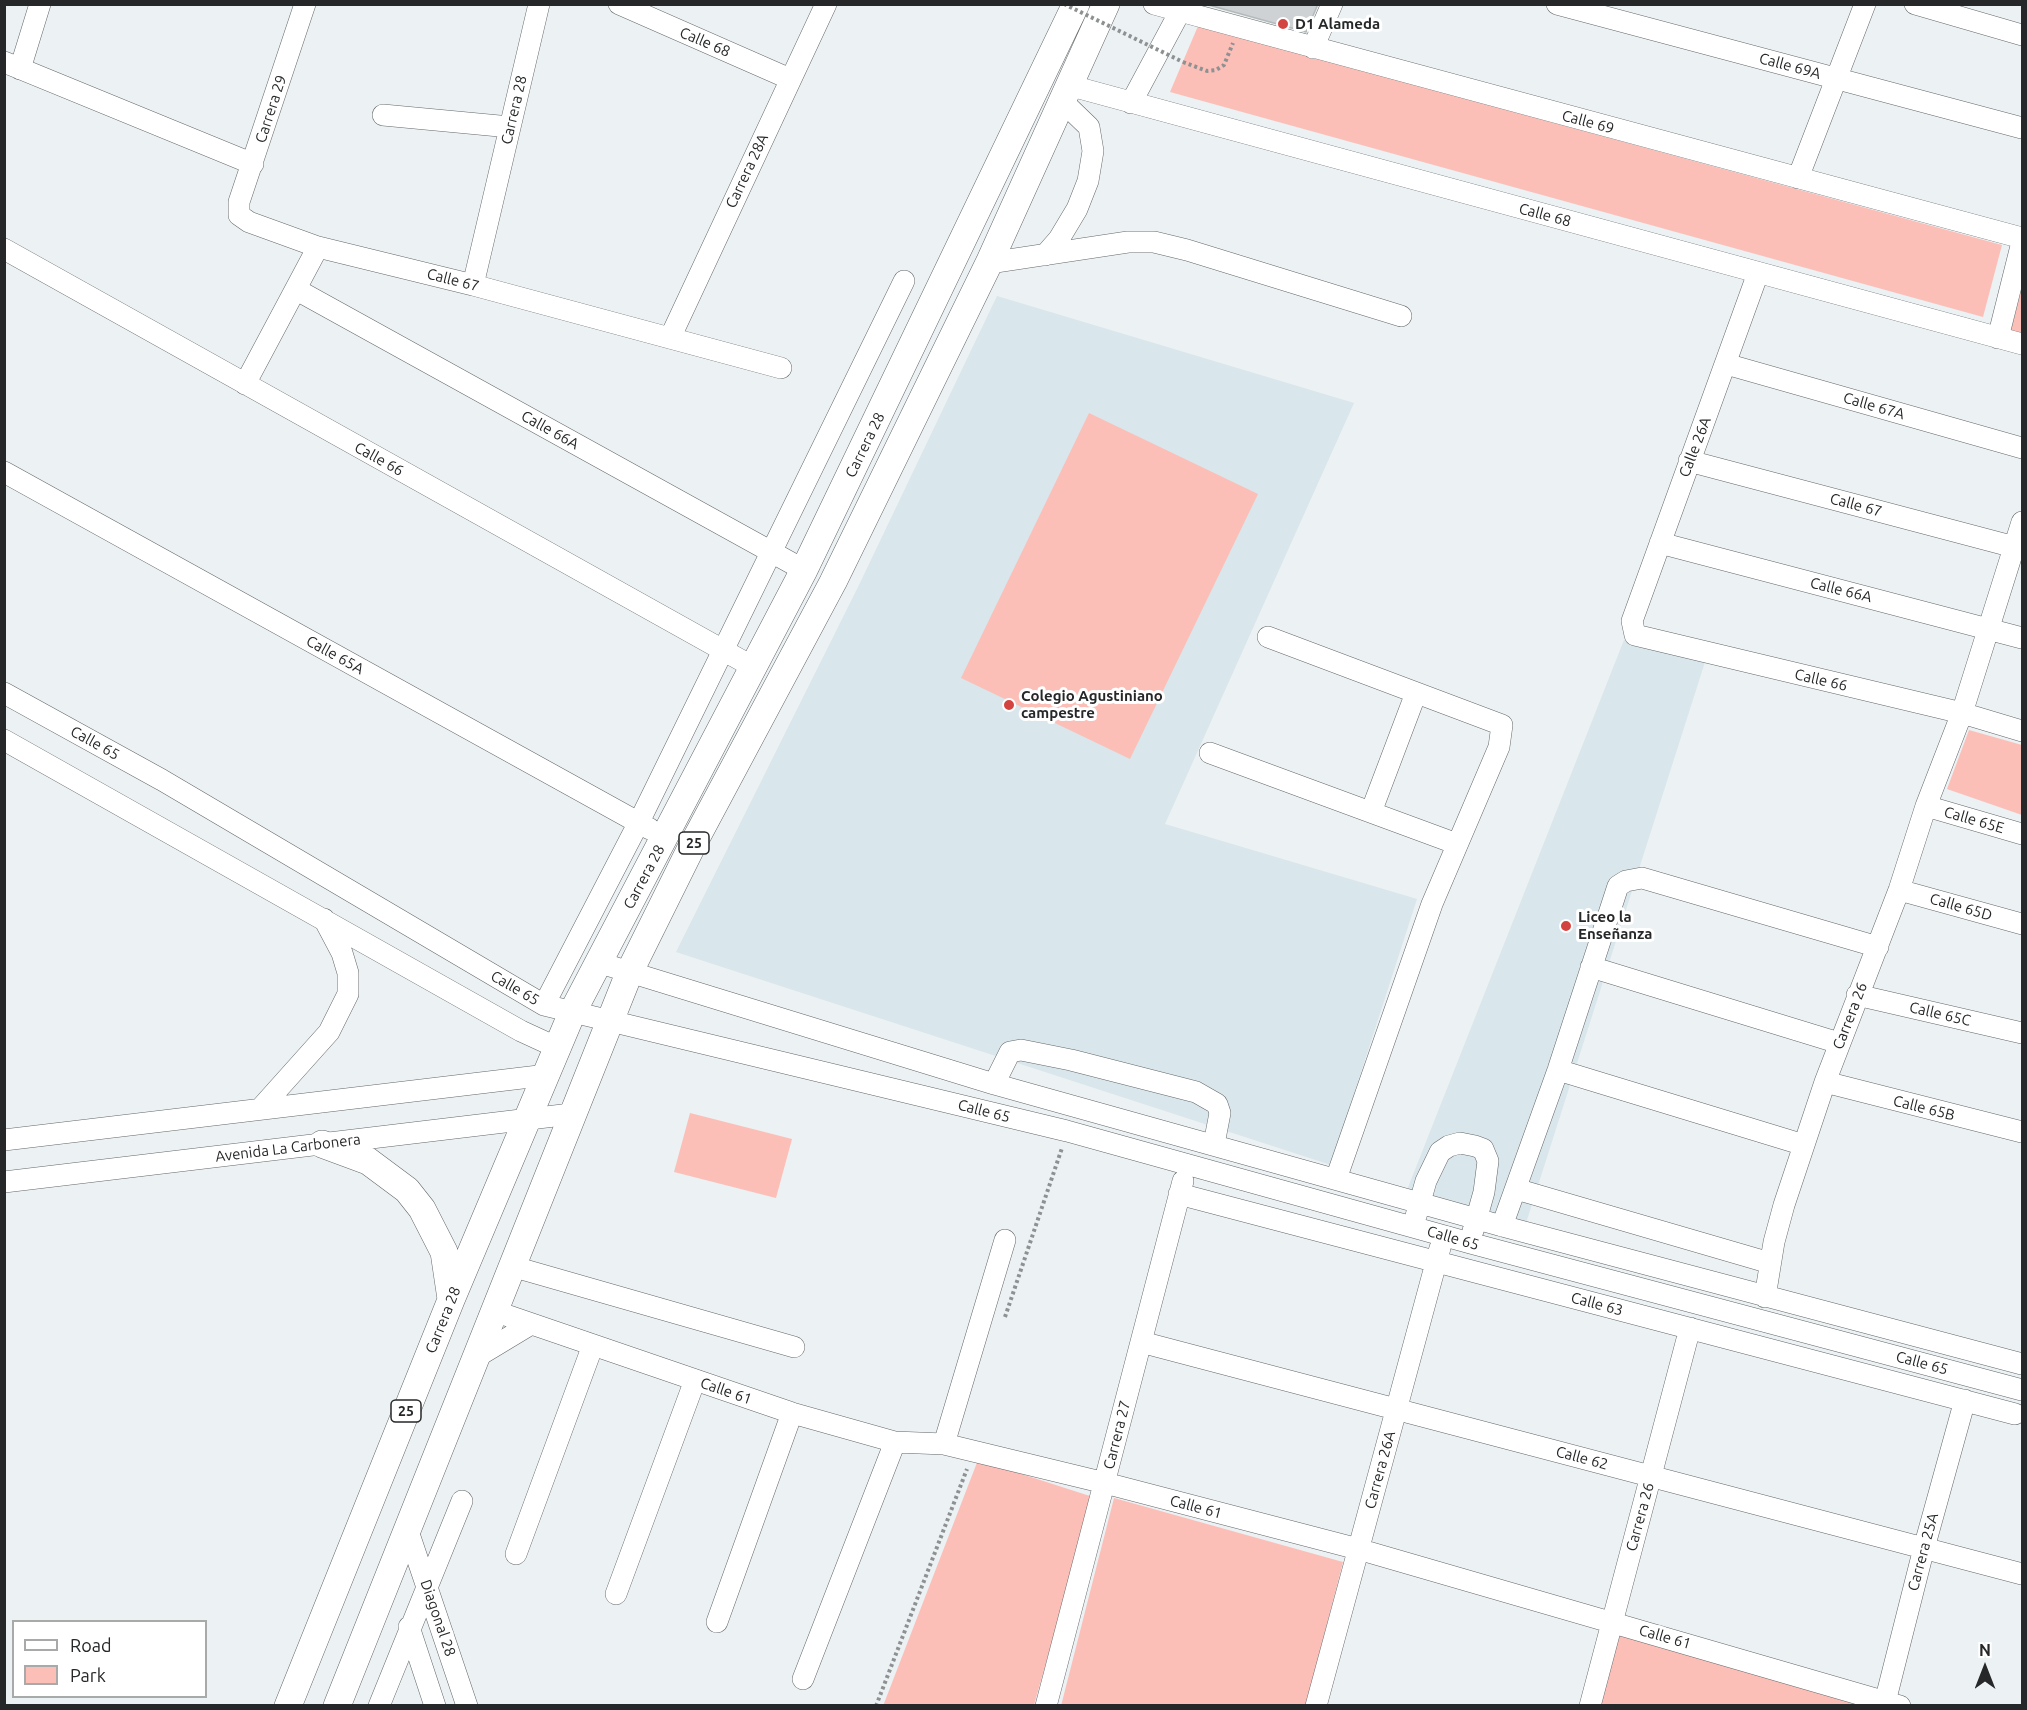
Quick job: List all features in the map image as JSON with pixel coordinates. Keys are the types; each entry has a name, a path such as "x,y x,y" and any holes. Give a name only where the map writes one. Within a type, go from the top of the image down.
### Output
{"main road":[{"name":"Carrera 28","path":"288,1706 451,1300 530,1119 572,1013 597,962 755,668 804,570 1076,4"},
{"name":"Carrera 28","path":"338,1706 478,1356 571,1114 630,971 692,846 833,582 989,263 1106,4"},
{"path":"322,1144 368,1161 388,1174 412,1196 435,1230 444,1252 451,1300"}],"street":[{"path":"40,4 12,65 253,164"},
{"name":"Carrera 29","path":"239,214 239,202 305,4"},
{"name":"Carrera 28","path":"473,285 539,4"},
{"name":"Calle 68","path":"619,4 790,79"},
{"name":"Carrera 28A","path":"670,338 826,4"},
{"name":"Calle 69","path":"1154,4 1182,9 1240,29 2022,240"},
{"path":"1313,48 1332,4"},
{"name":"Calle 69A","path":"1557,4 2022,128"},
{"path":"1798,178 1865,4"},
{"path":"1915,4 2022,35"},
{"path":"1131,103 1182,9"},
{"path":"1045,255 1059,239 1077,209 1088,181 1093,151 1089,127 1064,93"},
{"name":"Calle 68","path":"1064,93 1131,103 2022,344"},
{"path":"383,115 510,127"},
{"name":"Calle 67","path":"239,214 249,222 318,247 473,285 781,369"},
{"path":"1998,338 2022,240"},
{"path":"989,263 1128,242 1154,242 1187,250 1401,316"},
{"path":"244,384 297,290 318,247"},
{"name":"Calle 66","path":"4,249 755,668"},
{"name":"Calle 26A","path":"1632,621 1758,273"},
{"path":"544,1005 639,822 904,281"},
{"name":"Calle 66A","path":"297,290 804,570"},
{"name":"Calle 67A","path":"1726,364 2022,448"},
{"name":"Calle 67","path":"1689,461 2019,548"},
{"name":"Calle 65A","path":"4,472 666,837"},
{"name":"Carrera 26","path":"1766,1297 1770,1263 1784,1205 1839,1043 1878,947 1926,806 1962,713 2019,548 2022,522"},
{"name":"Calle 66A","path":"1660,543 1991,628 2022,638"},
{"name":"Calle 66","path":"1632,621 1635,635 1962,713 2022,731"},
{"path":"1268,637 1502,725 1499,747 1432,904 1336,1179"},
{"name":"Calle 65","path":"4,693 162,780 544,1005 1067,1131 1470,1243 2022,1390"},
{"path":"1371,812 1416,693"},
{"path":"4,740 521,1031 558,1048"},
{"path":"1210,753 1457,844"},
{"name":"Calle 65E","path":"1926,806 2022,834"},
{"path":"1502,1226 1558,1070 1618,886 1626,881 1642,878 1878,947"},
{"name":"Calle 65D","path":"1899,890 2022,924"},
{"path":"260,1109 329,1032 348,994 348,973 345,963 324,919"},
{"name":"Calle 65","path":"597,962 994,1084 1502,1226 2022,1364"},
{"path":"1591,967 1839,1043"},
{"name":"Calle 65C","path":"1857,995 2022,1034"},
{"path":"994,1084 1010,1052 1021,1050 1196,1092 1217,1104 1220,1113 1214,1144"},
{"path":"1558,1070 1804,1145"},
{"path":"4,1140 547,1075"},
{"name":"Calle 65B","path":"1825,1082 2022,1132"},
{"name":"Avenida La Carbonera","path":"4,1182 571,1114"},
{"path":"1413,1227 1426,1181 1440,1152 1460,1143 1475,1146 1483,1149 1488,1161 1470,1243"},
{"name":"Carrera 27","path":"1046,1706 1187,1164"},
{"path":"1516,1189 1770,1263"},
{"name":"Calle 63","path":"1179,1194 2015,1414"},
{"name":"Carrera 26A","path":"1316,1706 1443,1235"},
{"path":"959,1448 1005,1240"},
{"path":"511,1266 794,1347"},
{"name":"Calle 61","path":"494,1311 792,1413 895,1442 959,1448 1105,1482 1358,1550 1890,1704"},
{"path":"478,1356 531,1324"},
{"name":"Carrera 26","path":"1590,1706 1690,1328"},
{"name":"Calle 62","path":"1141,1342 2022,1574"},
{"path":"516,1554 593,1345"},
{"path":"616,1594 695,1380"},
{"name":"Carrera 25A","path":"1890,1704 1924,1548 1965,1400"},
{"path":"717,1622 792,1413"},
{"path":"803,1679 895,1442"},
{"path":"379,1706 426,1583 462,1501"},
{"name":"Diagonal 28","path":"408,1531 467,1706"},
{"name":"Diagonal 28","path":"409,1627 435,1706"}],"path":[{"path":"1064,4 1183,62 1207,71 1216,70 1224,64 1240,29"},
{"path":"1003,1324 1067,1131"},
{"path":"876,1706 959,1448"}],"shaded area":[{"name":"Colegio Agustiniano campestre","path":"997,296 1354,403 1165,824 1417,899 1331,1165 676,952 859,585"},
{"name":"Liceo la Enseñanza","path":"1624,640 1705,662 1526,1223 1407,1190"}],"green space":[{"path":"1198,26 2002,245 1983,317 1170,92"},
{"path":"2022,288 2022,336 2010,333"},
{"path":"1089,413 1258,494 1130,759 961,678"},
{"path":"1969,730 2022,745 2022,815 1947,789"},
{"path":"690,1113 792,1139 776,1198 674,1172"},
{"path":"978,1460 1093,1497 1034,1705 883,1706"},
{"path":"1114,1498 1343,1562 1306,1705 1061,1706"},
{"path":"1617,1629 1872,1706 1598,1706"}],"building":[{"path":"1205,4 1318,4 1306,32"}],"place":[{"name":"D1 Alameda","path":"1283,24"},
{"name":"Colegio Agustiniano campestre","path":"1009,705"},
{"name":"Liceo la Enseñanza","path":"1566,926"}]}
